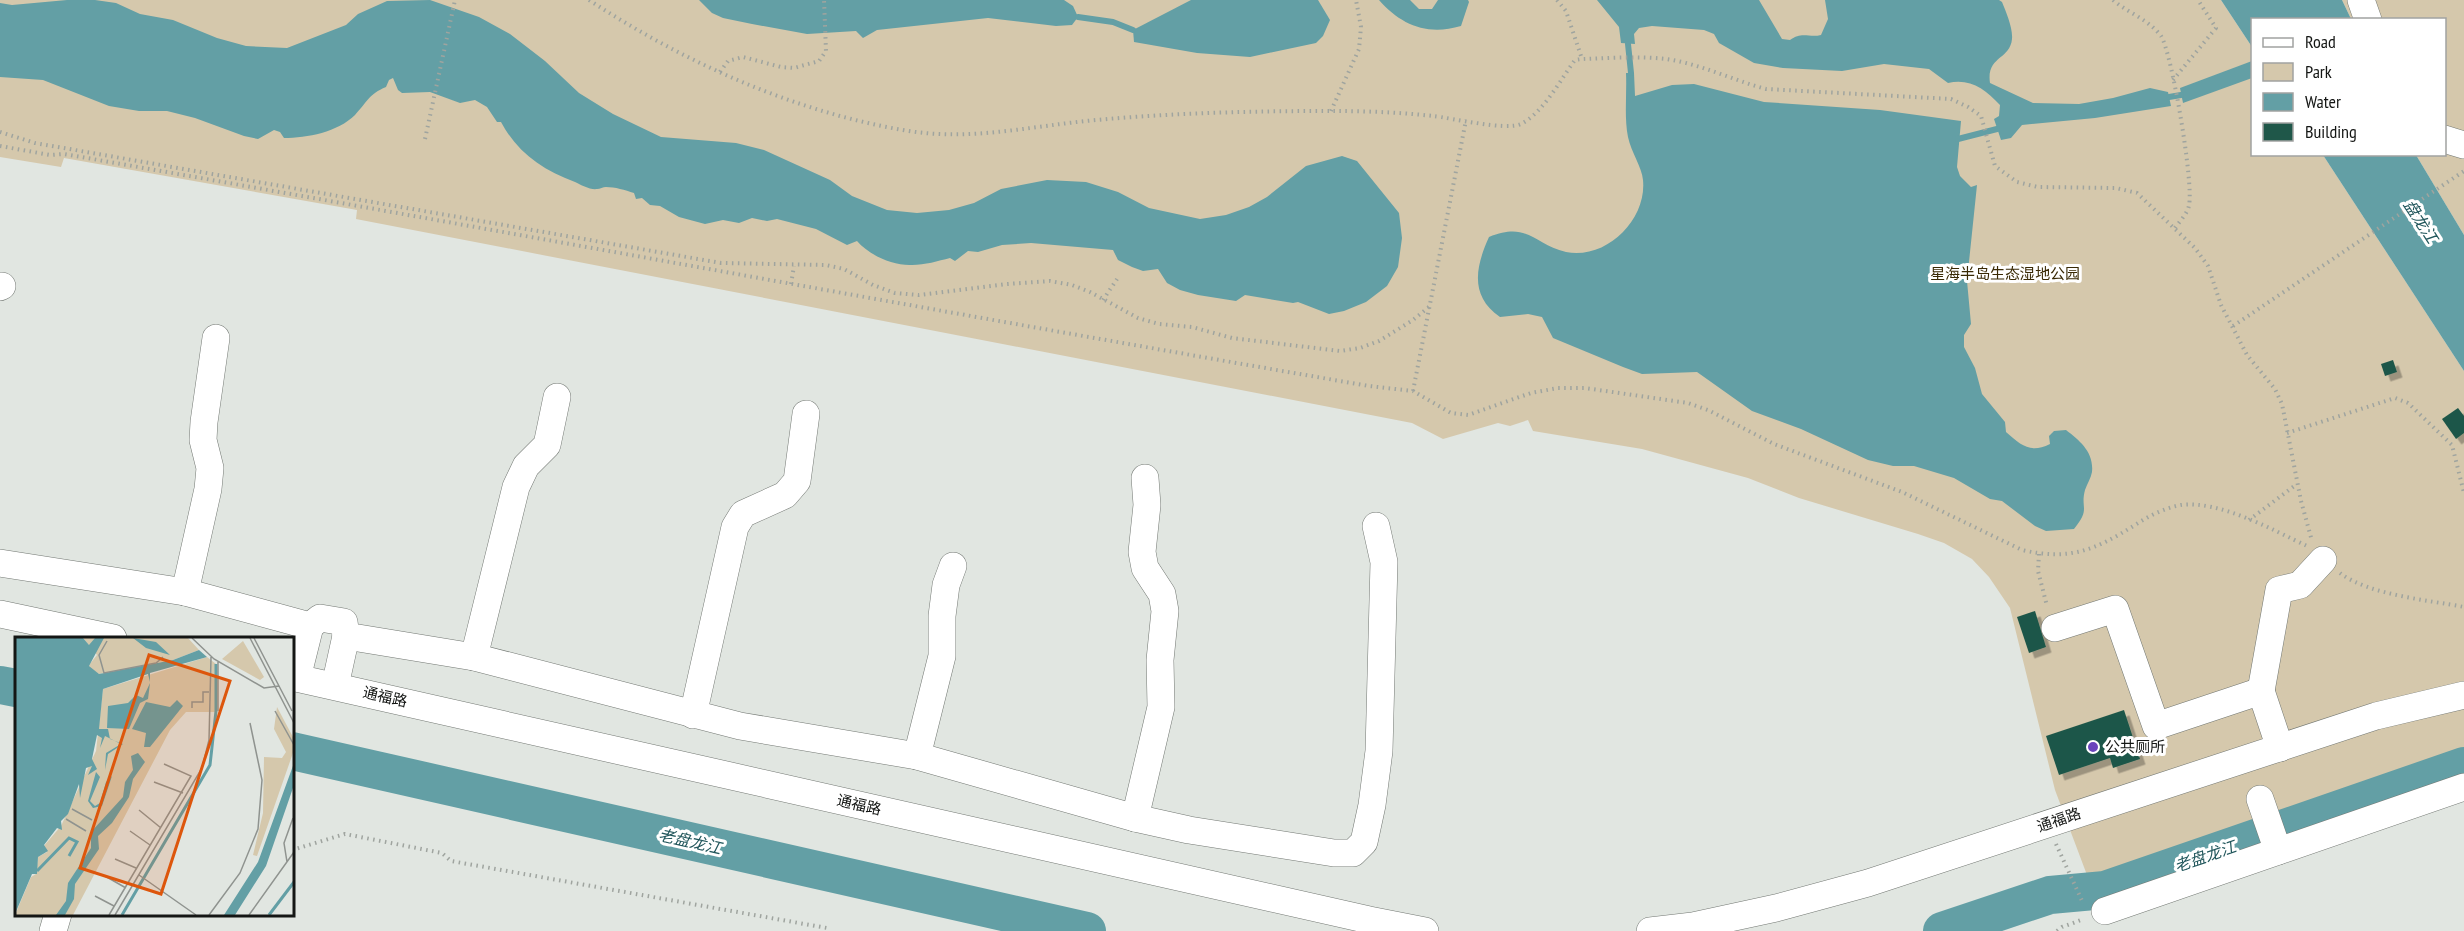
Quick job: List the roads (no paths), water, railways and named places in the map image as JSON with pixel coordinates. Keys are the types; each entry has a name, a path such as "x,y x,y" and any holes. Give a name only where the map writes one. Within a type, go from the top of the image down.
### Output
{"street":[{"path":"2361,0 2367,18"},
{"path":"2446,139 2464,145"},
{"path":"185,592 208,489 210,468 203,440 216,338"},
{"path":"474,657 516,488 526,466 547,446 557,397"},
{"path":"693,715 735,526 743,514 785,495 797,481 806,414"},
{"path":"1135,818 1161,707 1160,660 1165,610 1161,594 1145,568 1142,552 1147,506 1145,478"},
{"path":"346,636 474,657 740,726 917,756 1135,818 1189,830 1334,853 1353,853 1364,842 1372,805 1379,751 1384,562 1376,526"},
{"path":"2280,747 2261,691 2279,591 2300,585 2323,560"},
{"path":"0,563 185,592 309,626"},
{"path":"917,756 942,656 942,616 946,585 953,566"},
{"path":"2055,628 2115,609 2156,726 2261,691"},
{"path":"0,614 104,637"},
{"path":"295,678 309,626 320,618 344,622 346,636 335,686"},
{"name":"通福路","path":"295,678 1417,930"},
{"name":"通福路","path":"1650,931 1693,926 1776,908 1868,883 2376,716 2464,695"},
{"path":"2097,914 2464,787"},
{"path":"2260,799 2278,851"},
{"path":"53,931 58,916"}],"water":[{"path":"67,0 116,3 140,14 173,20 217,38 246,46 287,48 346,25 358,14 387,1 430,0 479,17 510,34 545,61 579,93 613,114 661,137 736,143 764,150 830,180 852,196 887,210 917,213 949,210 974,203 1001,189 1047,180 1086,182 1118,192 1149,208 1200,219 1226,215 1249,207 1267,197 1306,166 1342,156 1357,161 1399,213 1402,238 1398,267 1387,286 1366,302 1329,314 1298,302 1245,295 1236,301 1180,290 1167,283 1158,269 1143,271 1132,267 1118,260 1113,250 1031,243 1002,245 978,252 968,251 955,261 950,258 922,264 897,264 868,251 857,241 847,245 816,229 777,219 767,221 752,218 739,223 723,220 705,224 679,217 660,206 650,205 642,198 636,199 634,193 609,187 594,189 586,187 552,172 532,159 507,133 501,122 497,122 487,107 475,100 460,103 430,92 402,93 398,90 393,78 389,80 386,87 372,96 355,115 340,126 322,133 293,138 284,138 280,132 274,130 258,139 167,111 139,111 109,106 43,80 0,77 0,3 12,5"},
{"path":"699,0 1064,0 1073,6 1078,17 1072,25 1056,26 988,18 877,30 863,38 856,31 807,34 723,18 712,13"},
{"path":"1191,0 1318,0 1330,20 1323,36 1316,43 1250,57 1197,53 1134,42 1133,30"},
{"path":"1379,0 1410,0 1419,9 1432,9 1438,0 1468,0 1469,2 1461,26 1437,30 1406,22 1387,9"},
{"path":"1597,0 1759,0 1782,39 1790,40 1802,35 1821,35 1828,19 1825,0 1999,0 2009,20 2012,39 2007,51 1991,68 1990,83 2033,103 2079,104 2150,88 2168,92 2171,106 2095,118 2022,125 2011,138 2001,140 1994,119 1999,116 2000,105 1994,99 1977,86 1963,82 1948,83 1929,69 1884,64 1842,71 1783,68 1754,63 1719,43 1714,34 1704,30 1652,26 1639,28 1634,34 1635,44 1621,43 1619,27"},
{"path":"2221,0 2342,0 2351,18 2251,18 2251,45"},
{"path":"2251,61 2251,78 2183,103 2180,88"},
{"path":"1626,73 1634,73 1635,96 1672,85 1694,84 1764,102 1880,110 1961,121 1957,167 1960,176 1971,187 1977,185 1967,281 1971,324 1964,335 1964,347 1975,368 1982,394 2005,422 2006,432 2011,437 2026,447 2037,448 2050,444 2049,436 2054,431 2066,430 2081,443 2088,453 2092,472 2085,490 2084,512 2074,529 2046,531 2035,526 2002,501 1990,499 1954,478 1914,466 1893,466 1868,460 1801,429 1752,411 1697,372 1642,374 1553,338 1542,317 1528,314 1500,317 1490,309 1480,291 1478,281 1478,270 1489,237 1502,233 1523,233 1555,249 1581,253 1595,250 1609,243 1631,222 1642,195 1643,180 1628,137"},
{"name":"盘龙江","path":"2324,156 2417,156 2464,235 2464,371"}],"waterway":[{"path":"1078,17 1113,22 1133,30"},
{"path":"1628,44 1631,73"},
{"path":"2169,97 2181,95"},
{"path":"1958,139 1997,129"},
{"name":"老盘龙江","path":"0,685 15,688"},
{"name":"老盘龙江","path":"294,751 1087,931"},
{"name":"老盘龙江","path":"1942,931 2050,895 2105,890 2464,766"}],"place":[{"name":"公共厕所","path":"2093,747"}],"park label":[{"name":"星海半岛生态湿地公园","path":"2005,274"}]}
